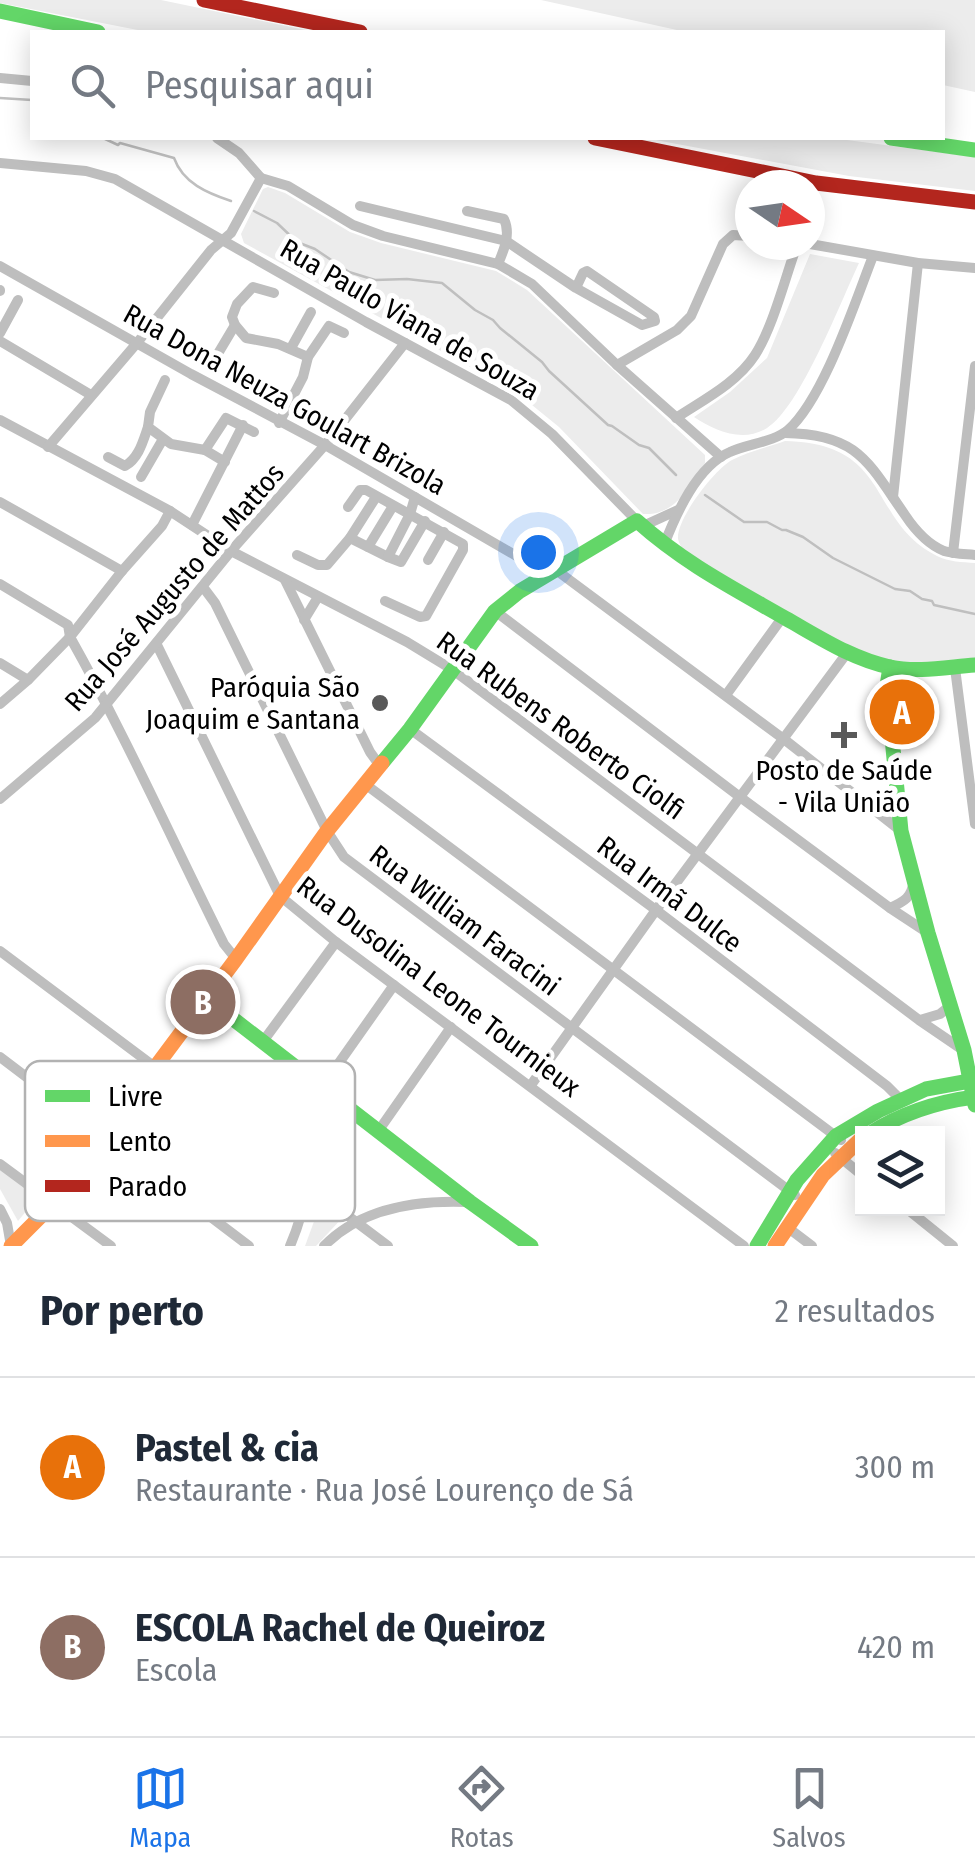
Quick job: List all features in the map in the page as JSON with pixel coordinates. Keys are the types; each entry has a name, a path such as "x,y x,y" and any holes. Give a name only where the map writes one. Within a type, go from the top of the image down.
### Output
{"main road":[{"path":"204,0 350,30"},
{"path":"0,11 89,30"},
{"path":"605,140 816,183 975,202"},
{"path":"905,140 975,150"},
{"path":"158,1061 496,611 520,590 640,523"},
{"name":"Rua Paulo Viana de Souza","path":"640,523 693,566 847,653 914,670 975,665"},
{"path":"847,1143 911,1111 952,1100 974,1100 964,1050 902,831 887,686 890,667"},
{"path":"206,998 289,1061"},
{"path":"757,1246 847,1143 900,1099 926,1088 972,1080"},
{"path":"355,1112 531,1246"},
{"path":"775,1246 787,1228 797,1196"},
{"path":"11,1246 36,1221"}],"street":[{"path":"0,78 30,81"},
{"path":"220,140 261,178 288,186 353,225 498,264 532,284 721,456"},
{"name":"Rua Paulo Viana de Souza","path":"0,164 86,171 114,179 521,408 640,523"},
{"path":"48,447 211,250 235,227 261,178"},
{"path":"360,206 506,242 576,288 642,324 655,321 587,271 576,288"},
{"path":"468,210 504,219 506,242 498,264"},
{"path":"617,365 677,330 691,316 723,244 735,235"},
{"path":"825,247 918,263 975,268"},
{"path":"785,433 826,370 873,256"},
{"path":"676,418 742,371 755,355 792,260"},
{"path":"893,498 918,263"},
{"name":"Rua Dona Neuza Goulart Brizola","path":"0,266 532,564 726,695 902,831"},
{"path":"274,294 253,288 237,304 232,317 235,324 246,338 291,348 308,357"},
{"path":"0,333 18,300"},
{"path":"291,348 311,312"},
{"path":"210,368 235,324"},
{"path":"279,422 303,377 308,357 329,326 344,333"},
{"path":"0,342 90,395"},
{"name":"Rua José Augusto de Mattos","path":"0,799 95,718 231,551 324,446 405,343"},
{"path":"954,553 975,366"},
{"path":"108,457 125,466 131,463 139,452 150,412 166,380"},
{"path":"192,525 248,428 226,418 205,450"},
{"name":"Rua Rubens Roberto Ciolfi","path":"0,420 170,512 231,551 453,670 964,1050"},
{"path":"148,427 171,444 205,450 225,462"},
{"path":"664,546 680,507 721,456 785,433 805,433 848,446 879,463"},
{"path":"142,477 163,439"},
{"path":"879,463 899,444"},
{"path":"879,463 882,479 920,535 944,550 975,555"},
{"path":"348,507 363,489 463,544 426,616 420,617 385,601"},
{"path":"388,558 415,496"},
{"path":"296,555 318,566 327,565 376,497"},
{"path":"0,502 122,571"},
{"path":"368,547 393,506"},
{"path":"640,523 680,507"},
{"path":"0,704 70,637 170,512"},
{"path":"350,538 401,562 425,522"},
{"path":"428,560 444,532"},
{"path":"284,580 380,766"},
{"path":"0,584 68,625 70,637 107,704 166,830 224,944 236,959"},
{"name":"Rua William Faracini","path":"203,587 327,831 344,857 797,1196"},
{"path":"304,620 318,597"},
{"path":"496,611 740,797 928,933"},
{"path":"726,695 782,618"},
{"name":"Rua Dusolina Leone Tournieux","path":"156,645 280,896 336,942 744,1246"},
{"path":"531,1086 847,653"},
{"path":"0,664 28,680"},
{"path":"955,668 975,824"},
{"name":"Rua Irmã Dulce","path":"410,728 656,910 900,1099"},
{"path":"366,784 847,1143"},
{"path":"873,810 896,789"},
{"path":"890,908 906,900 914,880"},
{"path":"279,1061 270,1046 336,942"},
{"path":"0,951 147,1061"},
{"path":"334,1061 394,985"},
{"path":"919,1020 940,1014 950,1006"},
{"path":"379,1130 451,1027"},
{"path":"0,1057 25,1076"},
{"path":"0,1164 25,1182"},
{"path":"324,1246 356,1221 397,1207 470,1202"},
{"path":"0,1209 11,1246"},
{"path":"916,1216 953,1246"},
{"path":"78,1221 111,1246"},
{"path":"215,1221 248,1246"},
{"path":"290,1246 299,1221"},
{"path":"356,1221 388,1246"},
{"path":"787,1228 812,1246"}],"shaded area":[{"path":"161,0 305,30 138,30 0,3"},
{"path":"541,0 975,0 975,92 945,85 945,30 677,30"},
{"path":"656,140 847,140 975,157 975,191 849,176"},
{"path":"268,187 350,232 496,271 527,290 705,455 705,463 687,490 664,510 643,514 559,427 516,392 244,243 241,234 263,189"},
{"path":"825,257 859,263 819,352 780,417 758,432 739,435 720,431 694,417 730,392 767,358 808,260 825,260"},
{"path":"785,441 820,445 844,455 862,469 915,541 942,558 975,563 975,659 927,664 891,661 850,648 685,553 678,539 683,519 716,473 732,460"},
{"path":"0,1169 25,1184 25,1212 18,1221 0,1189"},
{"path":"314,1221 339,1221 316,1246 305,1246"}],"waterway":[{"path":"0,98 30,100"},
{"path":"107,140 174,158 190,180 231,201"},
{"path":"254,211 349,272 375,280 442,283 493,320 608,425 649,448 676,475"},
{"path":"705,495 744,522 767,522 803,537 833,558 895,589 910,591 934,605 975,614"}],"traffic: fast":[{"path":"0,11 89,30"},
{"path":"905,140 975,150"},
{"path":"382,763 495,611 520,591 637,521 708,574 849,653 901,669 975,665"},
{"path":"890,667 887,686 901,831 964,1050 975,1105"},
{"path":"206,998 288,1061"},
{"path":"757,1246 797,1180 836,1136 926,1089 975,1080"},
{"path":"883,1126 920,1110 975,1097"},
{"path":"355,1113 531,1246"}],"traffic: slow":[{"path":"160,1061 327,831 382,763"},
{"path":"775,1246 823,1175 855,1145"},
{"path":"11,1246 36,1221"}],"traffic: jam":[{"path":"204,0 350,30"},
{"path":"605,140 816,183 975,202"}],"place":[{"name":"Paróquia São Joaquim e Santana","path":"380,703"},
{"name":"Pastel & cia","path":"902,712"},
{"name":"Posto de Saúde - Vila União","path":"844,735"},
{"name":"ESCOLA Rachel de Queiroz","path":"203,1002"}]}
